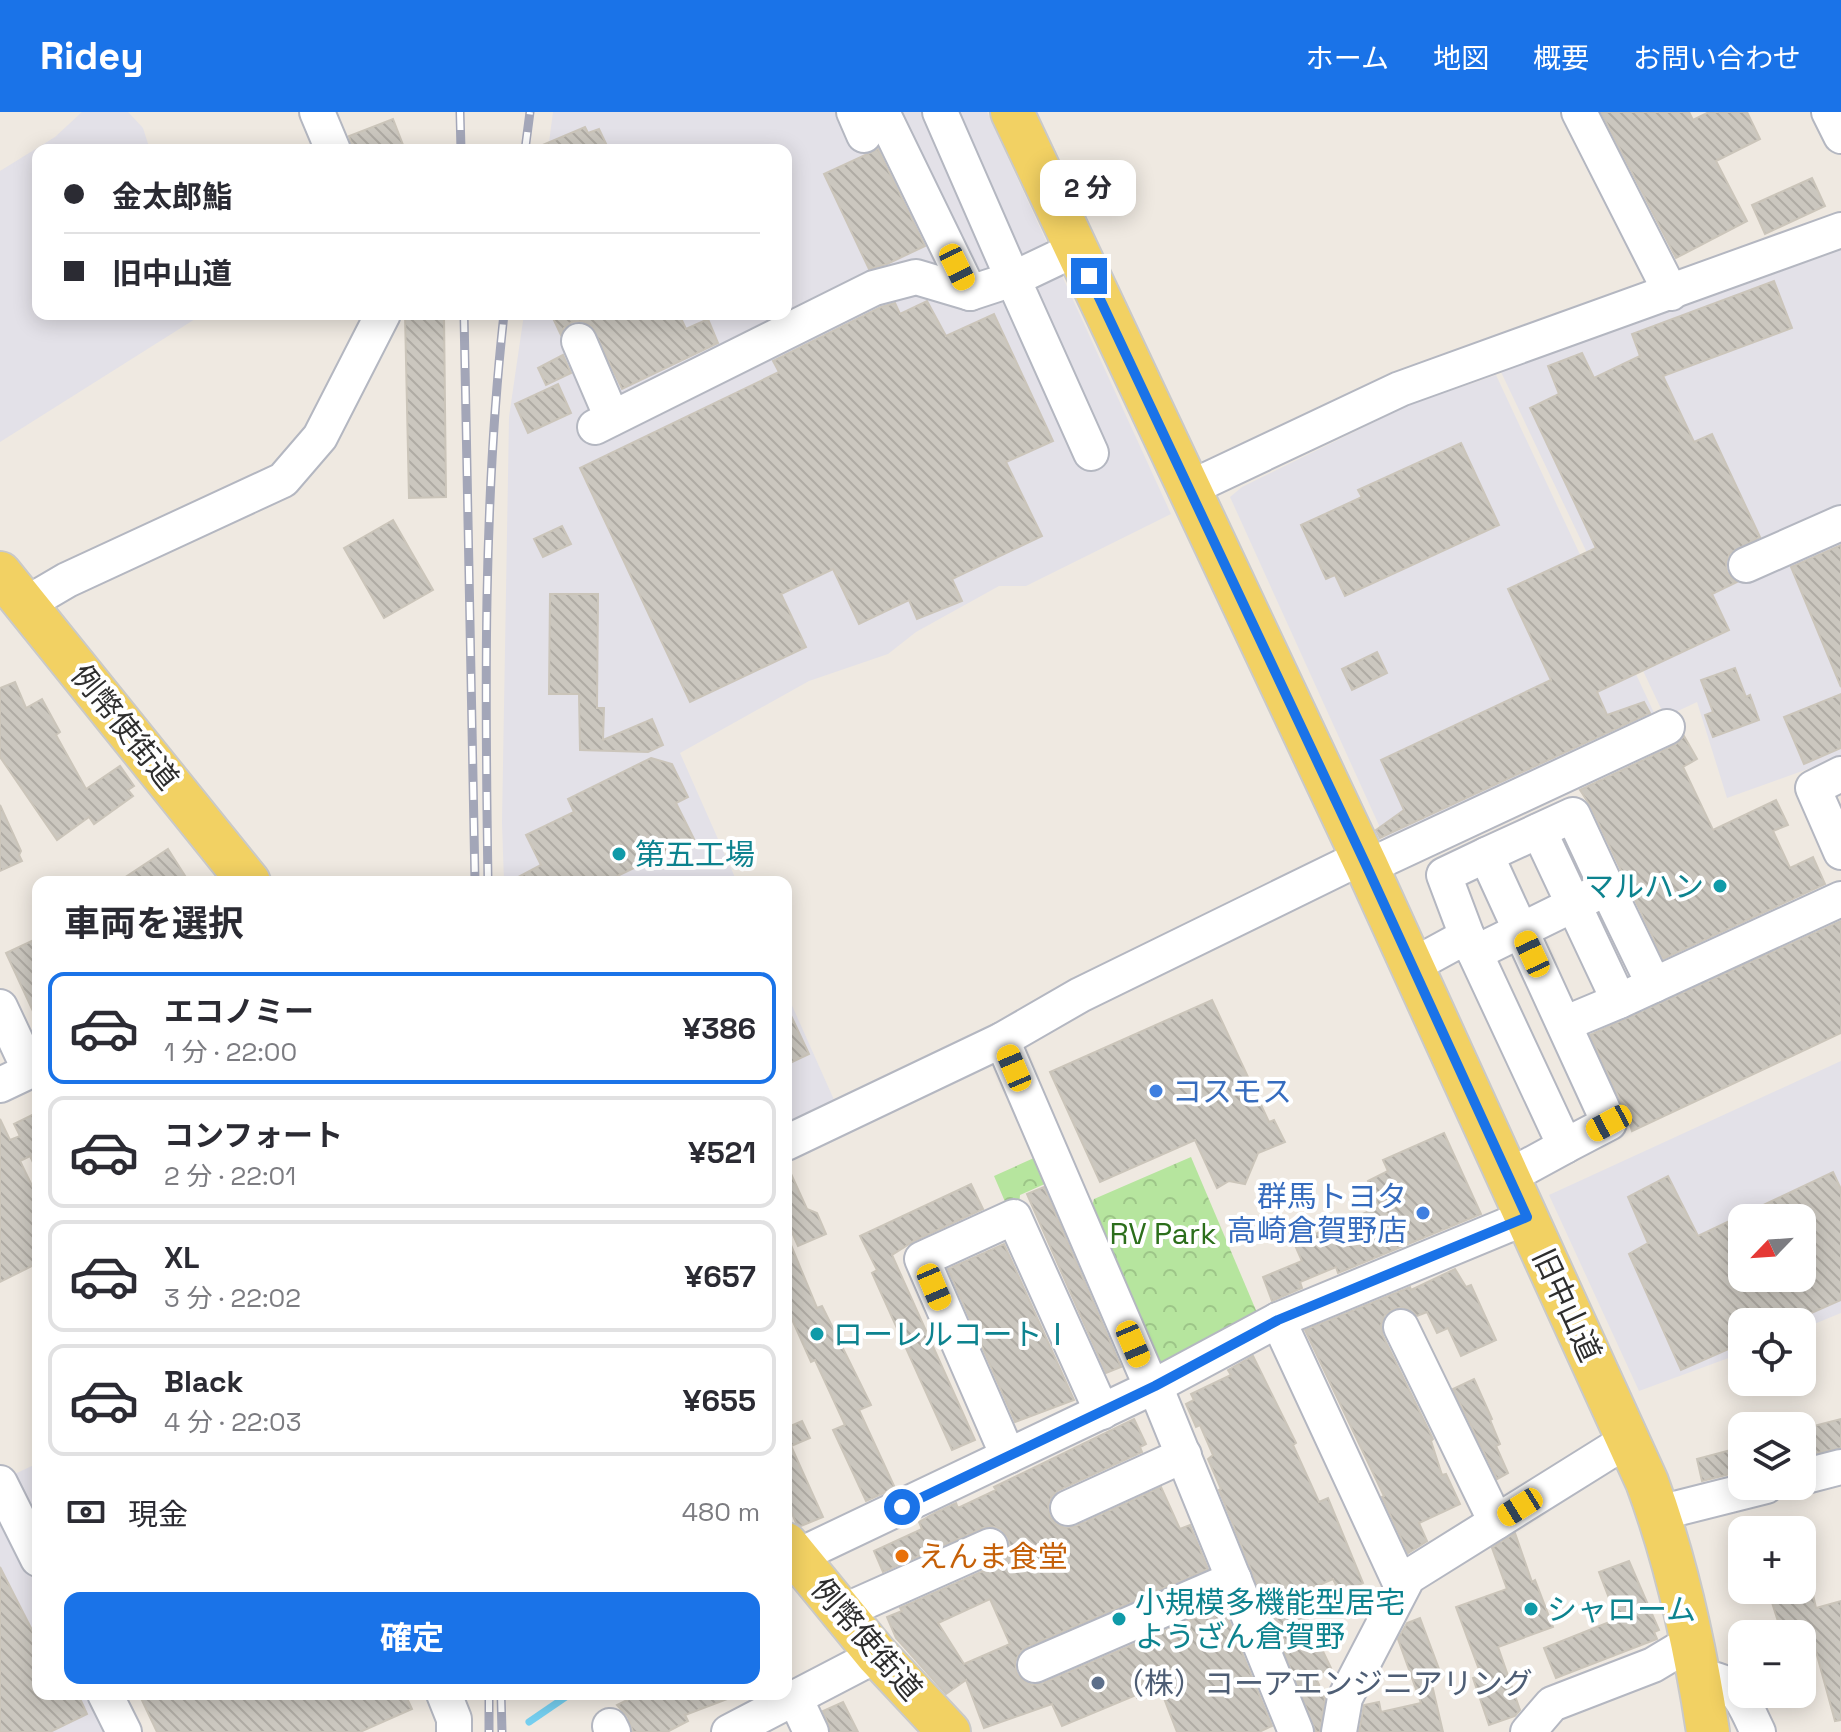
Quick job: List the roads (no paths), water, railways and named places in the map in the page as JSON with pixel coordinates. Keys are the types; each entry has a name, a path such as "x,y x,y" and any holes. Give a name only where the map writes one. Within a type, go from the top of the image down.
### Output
{"main road":[{"name":"旧中山道","path":"1012,112 1365,862 1629,1439 1659,1513 1696,1659 1708,1732"},
{"name":"例幣使街道","path":"13,589 244,876"},
{"name":"例幣使街道","path":"792,1552 877,1655 949,1732"}],"street":[{"path":"317,112 330,144"},
{"path":"940,112 1091,453"},
{"path":"1579,112 1671,293"},
{"path":"1829,112 1841,136"},
{"path":"867,120 970,293"},
{"path":"1188,489 1400,389 1841,230"},
{"path":"579,341 603,422 874,288 916,277 970,293 1013,279 1076,249"},
{"path":"13,589 67,580 283,480 320,437 380,320"},
{"path":"1746,565 1841,523"},
{"path":"792,1140 1002,1040 1080,995 1365,862 1667,727"},
{"path":"1841,774 1813,788 1841,852"},
{"path":"1565,1146 1471,944 1444,875 1573,815 1654,985"},
{"path":"1539,831 1619,1001"},
{"path":"1486,855 1609,1123 1508,1177"},
{"path":"1412,966 1521,930 1607,888"},
{"path":"1564,1024 1841,899"},
{"path":"0,1007 23,1074"},
{"path":"1002,1040 1184,1455 1296,1732"},
{"path":"1008,1456 922,1259 1014,1217 1102,1412"},
{"path":"792,1551 1102,1412 1150,1379 1278,1320 1527,1217"},
{"path":"1278,1320 1402,1587"},
{"path":"1401,1327 1496,1522"},
{"path":"1339,1732 1345,1698 1408,1577 1629,1439"},
{"path":"1068,1508 1184,1455"},
{"path":"1816,1473 1841,1467"},
{"path":"0,1483 32,1547"},
{"path":"1659,1513 1728,1496"},
{"path":"842,1612 990,1546"},
{"path":"1035,1665 1234,1579"},
{"path":"792,1700 877,1655"},
{"path":"1528,1732 1552,1704 1653,1665 1696,1659 1740,1695 1758,1732"},
{"path":"795,1698 811,1732"},
{"path":"108,1700 124,1732"},
{"path":"729,1732 791,1700"}],"waterway":[{"path":"529,1722 561,1700"}],"railway":[{"path":"460,112 461,144"},
{"path":"526,144 530,112"},
{"path":"464,320 475,876"},
{"path":"488,876 486,669 489,527 503,320"},
{"path":"489,1700 489,1732"},
{"path":"501,1700 502,1732"}],"place":[{"name":"第五工場","path":"619,854"},
{"name":"マルハン","path":"1720,886"},
{"name":"コスモス","path":"1156,1091"},
{"name":"群馬トヨタ 高崎倉賀野店","path":"1423,1213"},
{"name":"ローレルコートⅠ","path":"817,1334"},
{"name":"えんま食堂","path":"902,1556"},
{"name":"シャローム","path":"1531,1609"},
{"name":"小規模多機能型居宅 ようざん倉賀野","path":"1119,1619"},
{"name":"（株）コーアエンジニアリング","path":"1098,1683"}],"park label":[{"name":"RV Park","path":"1163,1233"}]}
